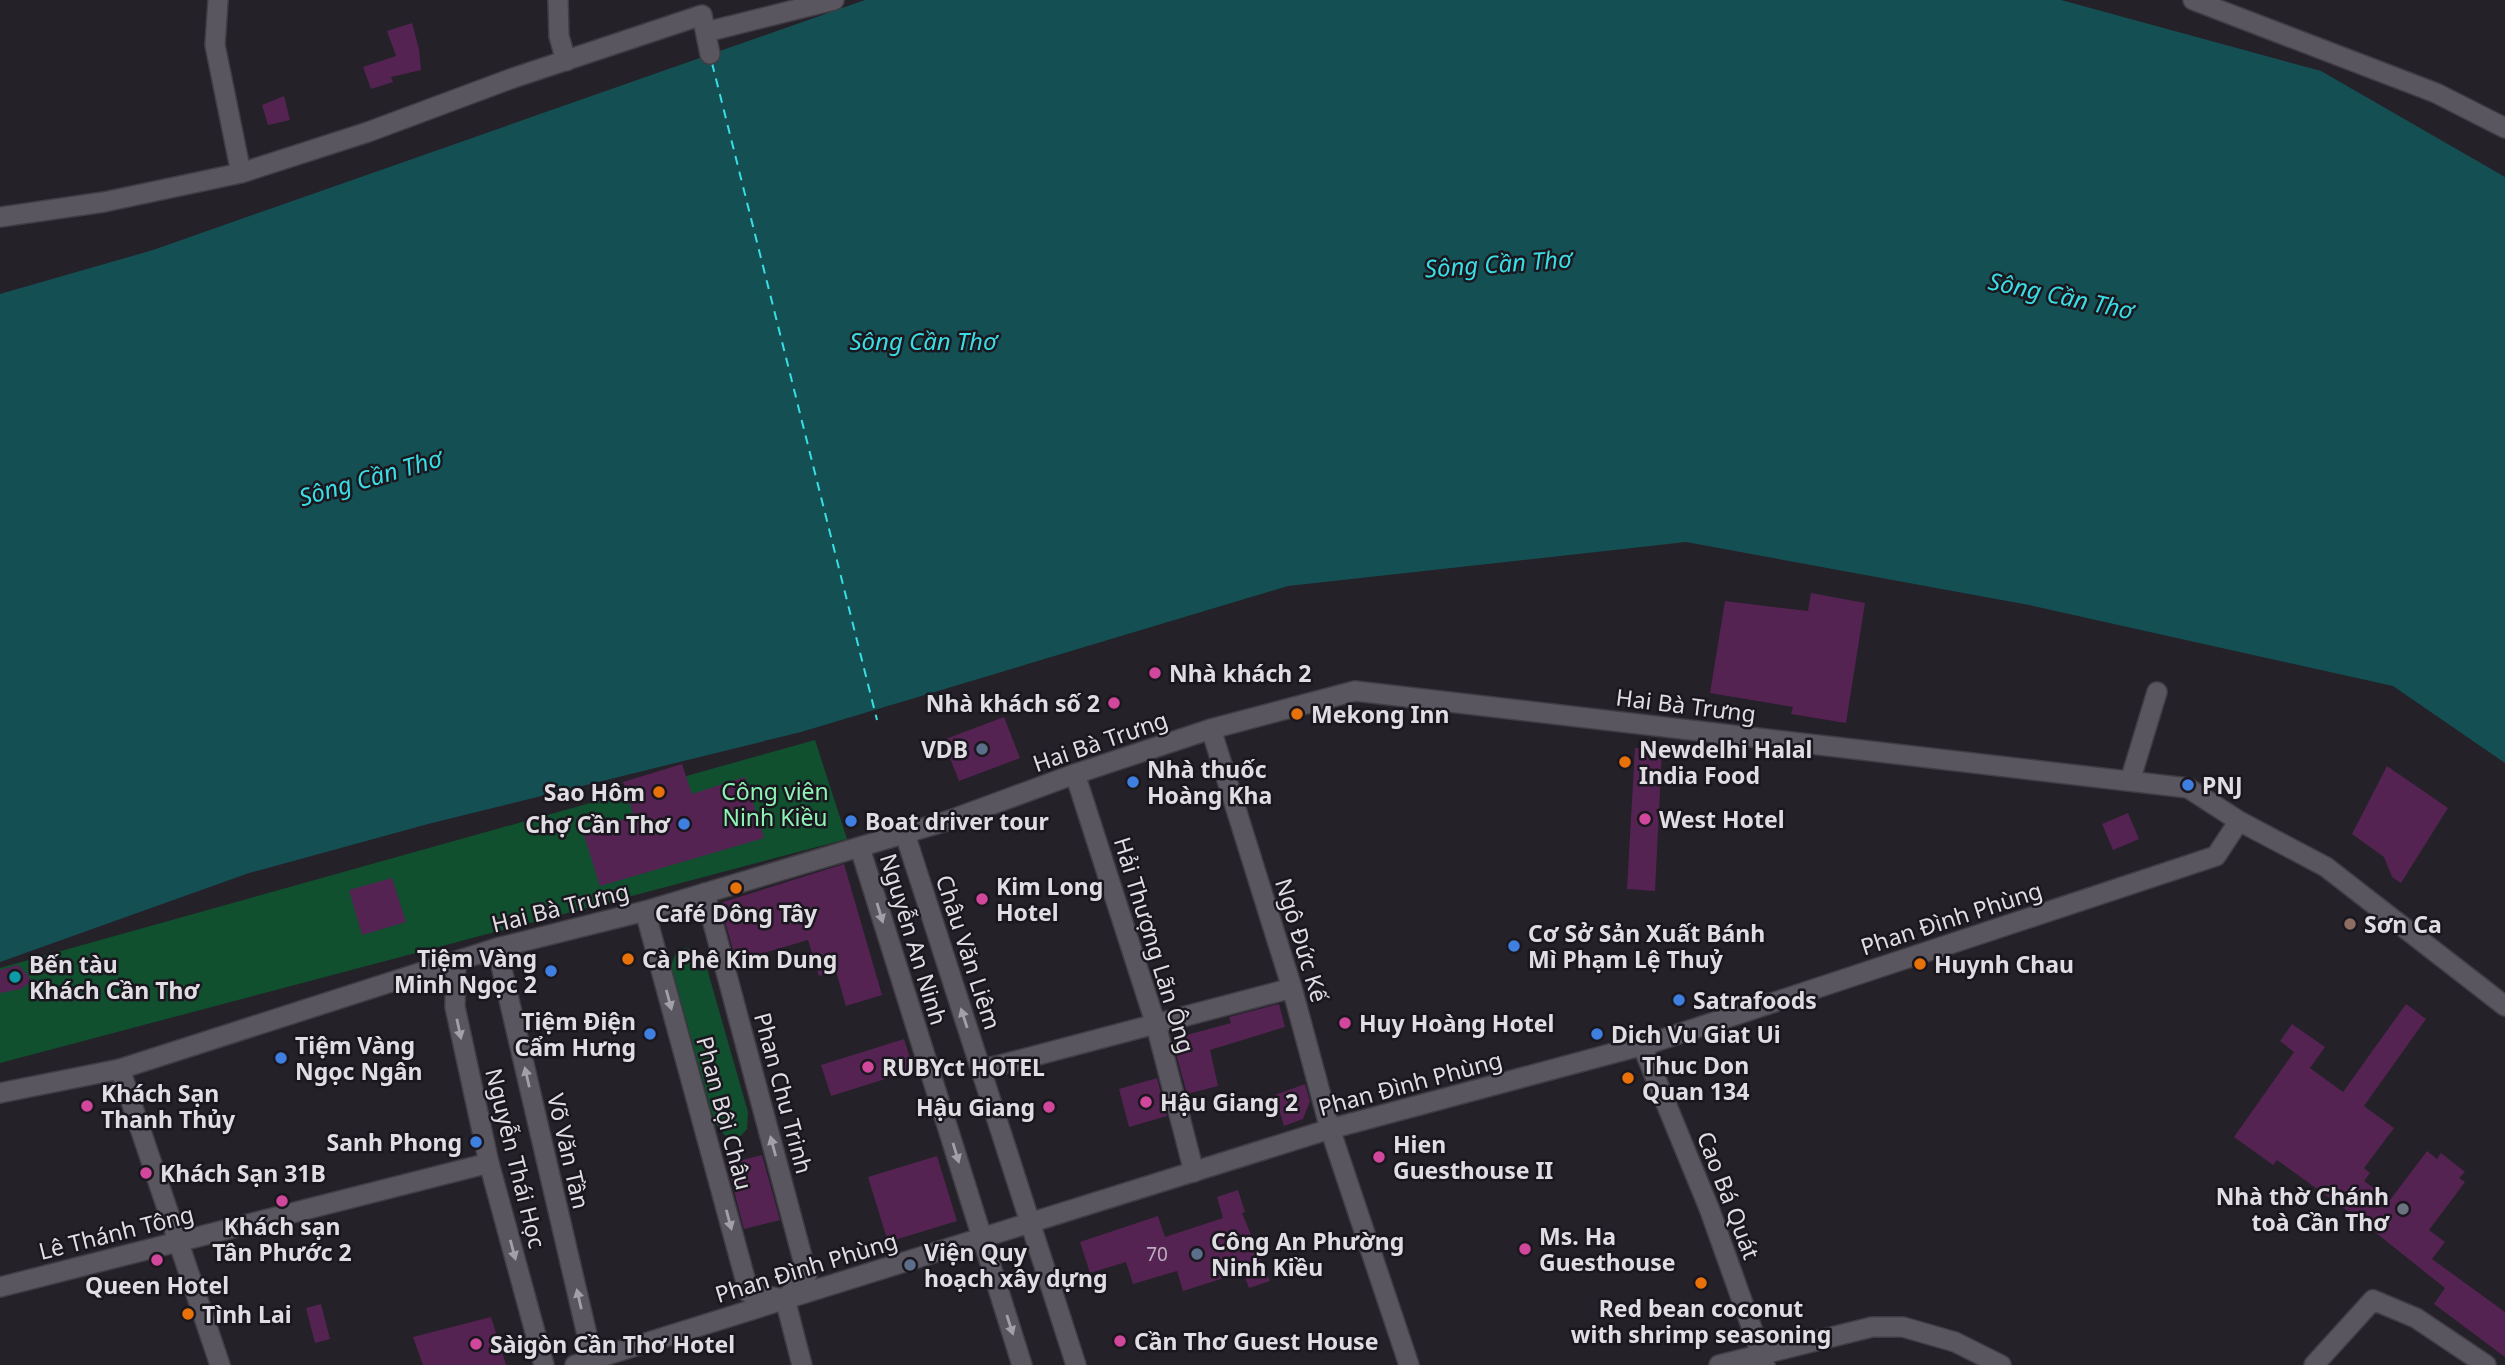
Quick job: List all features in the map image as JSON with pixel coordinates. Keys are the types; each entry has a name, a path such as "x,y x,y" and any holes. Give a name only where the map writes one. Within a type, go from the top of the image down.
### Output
{"street":[{"path":"218,0 215,45 241,173"},
{"path":"558,0 559,36 566,61"},
{"path":"706,32 834,0"},
{"path":"2193,0 2436,93 2505,128"},
{"path":"0,217 104,202 241,173 368,132 702,15 710,54"},
{"name":"Hai Bà Trưng","path":"0,1093 120,1069 497,948 645,911 950,820 1076,774 1212,729 1355,691 2188,788 2239,821 2326,867 2505,1006"},
{"path":"2130,781 2157,692"},
{"name":"Ngô Đức Kế","path":"1212,729 1292,988 1330,1129 1409,1365"},
{"name":"Hải Thượng Lãn Ông","path":"1076,774 1156,1025 1194,1172"},
{"name":"Phan Đình Phùng","path":"587,1363 1330,1129 1642,1045 2216,856 2239,821"},
{"name":"Châu Văn Liêm","path":"905,834 1076,1365"},
{"name":"Nguyễn An Ninh","path":"860,848 1022,1365"},
{"name":"Phan Chu Trinh","path":"705,893 807,1275 785,1299"},
{"name":"Phan Bội Châu","path":"645,911 749,1293 785,1299"},
{"name":"Võ Văn Tần","path":"497,948 587,1363"},
{"name":"Nguyễn Thái Học","path":"456,961 455,1007 489,1163 544,1365"},
{"path":"981,1070 1292,988"},
{"name":"Cao Bá Quát","path":"1642,1045 1709,1208 1763,1359"},
{"path":"120,1069 220,1365"},
{"name":"Lê Thánh Tông","path":"0,1287 489,1163"},
{"path":"785,1299 802,1365"},
{"path":"2314,1365 2373,1300 2416,1318 2486,1365"},
{"path":"1719,1365 1763,1359 1872,1327 1903,1327 1955,1342 2001,1365"}],"green space":[{"name":"Công viên Ninh Kiều","path":"815,740 847,839 0,1063 0,968"},
{"path":"684,948 695,950 704,958 748,1112 747,1129 738,1139 726,1136 714,1121 671,965 676,953"}],"water":[{"name":"Sông Cần Thơ","path":"865,0 2061,0 2321,71 2505,177 2505,763 2393,686 2029,605 1686,542 1288,586 801,732 428,824 249,873 0,962 0,294 153,250"}],"building":[{"path":"412,23 421,70 391,77 393,82 371,89 363,67 396,56 387,31"},
{"path":"284,96 290,120 268,125 262,105"},
{"path":"1811,593 1865,603 1846,723 1791,714 1793,707 1710,693 1725,601 1808,611"},
{"name":"VDB","path":"1004,717 1020,758 959,781 943,740"},
{"name":"West Hotel","path":"1635,748 1662,750 1655,891 1627,889"},
{"name":"Chợ Cần Thơ","path":"682,764 692,794 745,777 764,838 600,886 583,832 634,816 623,782"},
{"path":"2387,766 2448,808 2401,883 2392,877 2384,857 2352,834"},
{"path":"2128,813 2139,839 2113,850 2102,824"},
{"path":"844,864 882,995 846,1006 836,971 819,976 808,940 736,961 720,903"},
{"path":"392,878 406,922 362,935 349,890"},
{"name":"Bến tàu Khách Cần Thơ","path":"18,965 31,981 21,989 0,993 0,970"},
{"path":"1279,1004 1285,1027 1210,1050 1218,1086 1187,1094 1172,1039 1231,1023 1229,1017"},
{"path":"2406,1004 2426,1019 2364,1106 2394,1128 2364,1168 2370,1173 2364,1181 2390,1200 2427,1151 2437,1159 2441,1153 2465,1172 2459,1178 2465,1182 2429,1230 2445,1242 2432,1259 2505,1312 2505,1357 2434,1304 2445,1288 2356,1217 2277,1160 2273,1165 2234,1137 2294,1052 2280,1041 2292,1024 2325,1047 2310,1068 2343,1092"},
{"name":"RUBYct HOTEL","path":"904,1039 914,1070 831,1096 821,1065"},
{"name":"Hậu Giang 2","path":"1157,1078 1167,1116 1129,1127 1119,1089"},
{"path":"1305,1084 1310,1101 1303,1119 1284,1126 1275,1095"},
{"path":"762,1155 780,1220 744,1229 727,1164"},
{"path":"937,1156 957,1221 888,1242 868,1177"},
{"path":"1238,1190 1245,1212 1242,1213 1270,1281 1249,1288 1243,1272 1183,1291 1177,1271 1133,1284 1126,1262 1090,1273 1080,1242 1158,1216 1165,1237 1223,1218 1217,1197"},
{"path":"321,1304 330,1339 315,1343 306,1308"},
{"path":"491,1317 506,1365 423,1365 413,1337"}],"ferry route":[{"path":"712,63 877,720"}],"place":[{"name":"Nhà khách 2","path":"1155,673"},
{"name":"Nhà khách số 2","path":"1114,703"},
{"name":"Mekong Inn","path":"1297,714"},
{"name":"VDB","path":"982,749"},
{"name":"Newdelhi Halal India Food","path":"1625,762"},
{"name":"Nhà thuốc Hoàng Kha","path":"1133,782"},
{"name":"PNJ","path":"2188,785"},
{"name":"Sao Hôm","path":"659,792"},
{"name":"West Hotel","path":"1645,819"},
{"name":"Boat driver tour","path":"851,821"},
{"name":"Chợ Cần Thơ","path":"684,824"},
{"name":"Café Dông Tây","path":"736,888"},
{"name":"Kim Long Hotel","path":"982,899"},
{"name":"Sơn Ca","path":"2350,924"},
{"name":"Cơ Sở Sản Xuất Bánh Mì Phạm Lệ Thuỷ","path":"1514,946"},
{"name":"Cà Phê Kim Dung","path":"628,959"},
{"name":"Huynh Chau","path":"1920,964"},
{"name":"Tiệm Vàng Minh Ngọc 2","path":"551,971"},
{"name":"Bến tàu Khách Cần Thơ","path":"15,977"},
{"name":"Satrafoods","path":"1679,1000"},
{"name":"Huy Hoàng Hotel","path":"1345,1023"},
{"name":"Tiệm Điện Cẩm Hưng","path":"650,1034"},
{"name":"Dich Vu Giat Ui","path":"1597,1034"},
{"name":"Tiệm Vàng Ngọc Ngân","path":"281,1058"},
{"name":"RUBYct HOTEL","path":"868,1067"},
{"name":"Thuc Don Quan 134","path":"1628,1078"},
{"name":"Hậu Giang 2","path":"1146,1102"},
{"name":"Khách Sạn Thanh Thủy","path":"87,1106"},
{"name":"Hậu Giang","path":"1049,1107"},
{"name":"Sanh Phong","path":"476,1142"},
{"name":"Hien Guesthouse II","path":"1379,1157"},
{"name":"Khách Sạn 31B","path":"146,1173"},
{"name":"Khách sạn Tân Phước 2","path":"282,1201"},
{"name":"Nhà thờ Chánh toà Cần Thơ","path":"2403,1209"},
{"name":"Ms. Ha Guesthouse","path":"1525,1249"},
{"name":"Công An Phường Ninh Kiều","path":"1197,1254"},
{"name":"Queen Hotel","path":"157,1260"},
{"name":"Viện Quy hoạch xây dựng","path":"910,1265"},
{"name":"Red bean coconut with shrimp seasoning","path":"1701,1283"},
{"name":"Tình Lai","path":"188,1314"},
{"name":"Cần Thơ Guest House","path":"1120,1341"},
{"name":"Sàigòn Cần Thơ Hotel","path":"476,1344"}]}
